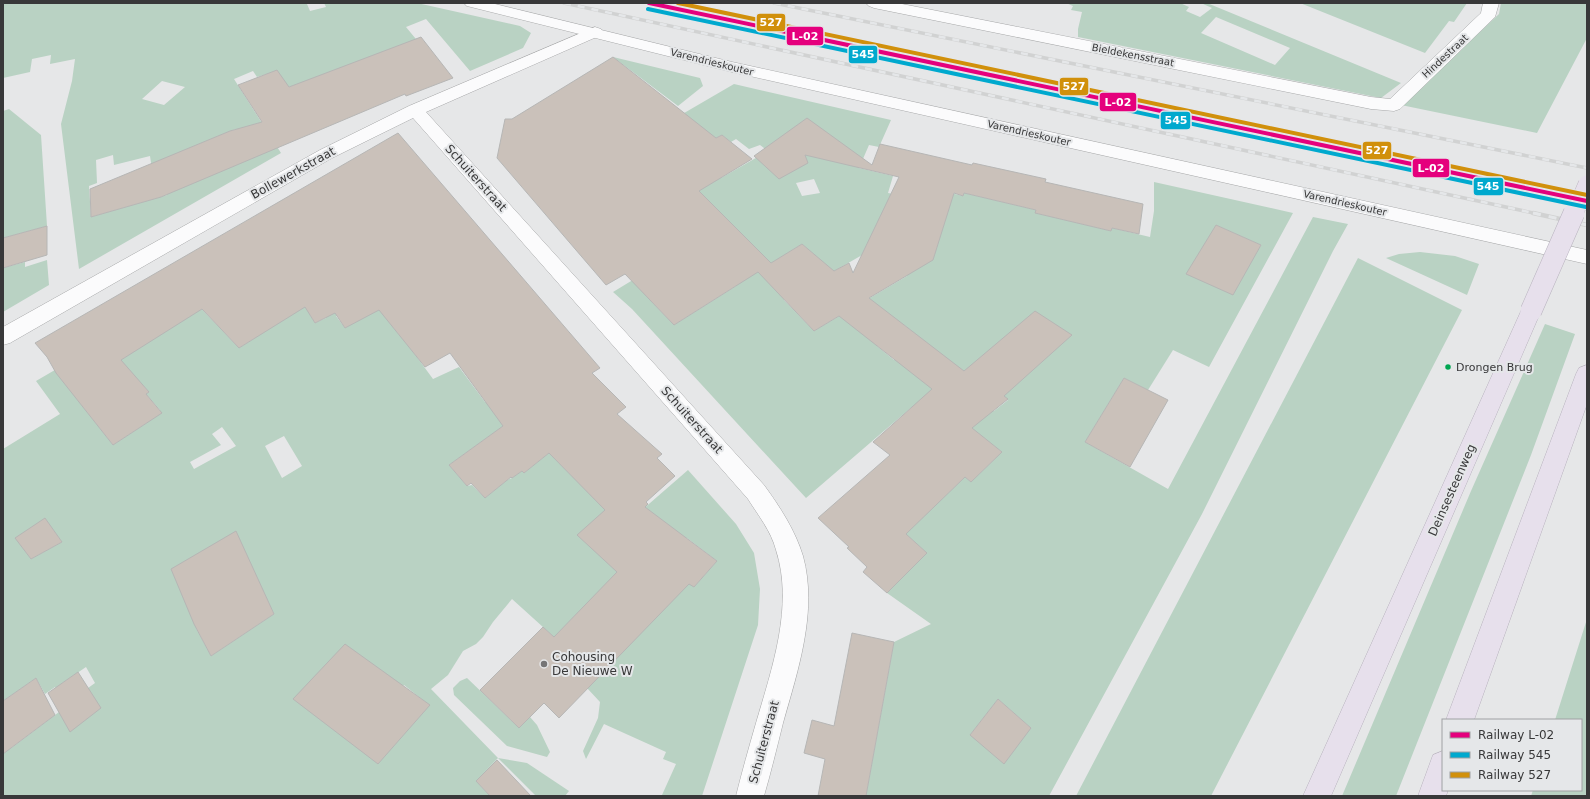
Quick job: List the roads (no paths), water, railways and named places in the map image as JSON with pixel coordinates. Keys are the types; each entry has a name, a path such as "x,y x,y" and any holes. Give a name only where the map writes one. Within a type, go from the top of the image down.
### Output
{"highway":[{"name":"Deinsesteenweg","path":"1317,796 1587,184"},
{"path":"1460,719 1587,374"},
{"path":"1432,796 1442,768"}],"street":[{"name":"Varendrieskouter","path":"472,3 595,32 732,67 1587,257"},
{"name":"Bieldekensstraat","path":"874,3 1371,103 1394,105"},
{"name":"Hindestraat","path":"1394,105 1489,14 1490,3"},
{"name":"Bollewerkstraat","path":"3,337 326,154 415,110 595,32"},
{"name":"Schuiterstraat","path":"415,110 756,492 777,523 791,558 796,592 793,629 783,675 750,796"}],"railway":[{"path":"564,3 1538,214"},
{"path":"774,3 1587,168"},
{"path":"1533,213 1587,225"}],"rail line":[{"name":"L-02","path":"649,3 1587,201"},
{"name":"527","path":"678,3 1587,195"},
{"name":"545","path":"648,9 1586,207"}],"place":[{"name":"Drongen Brug","path":"1448,367"},
{"name":"Cohousing De Nieuwe W","path":"544,664"}]}
